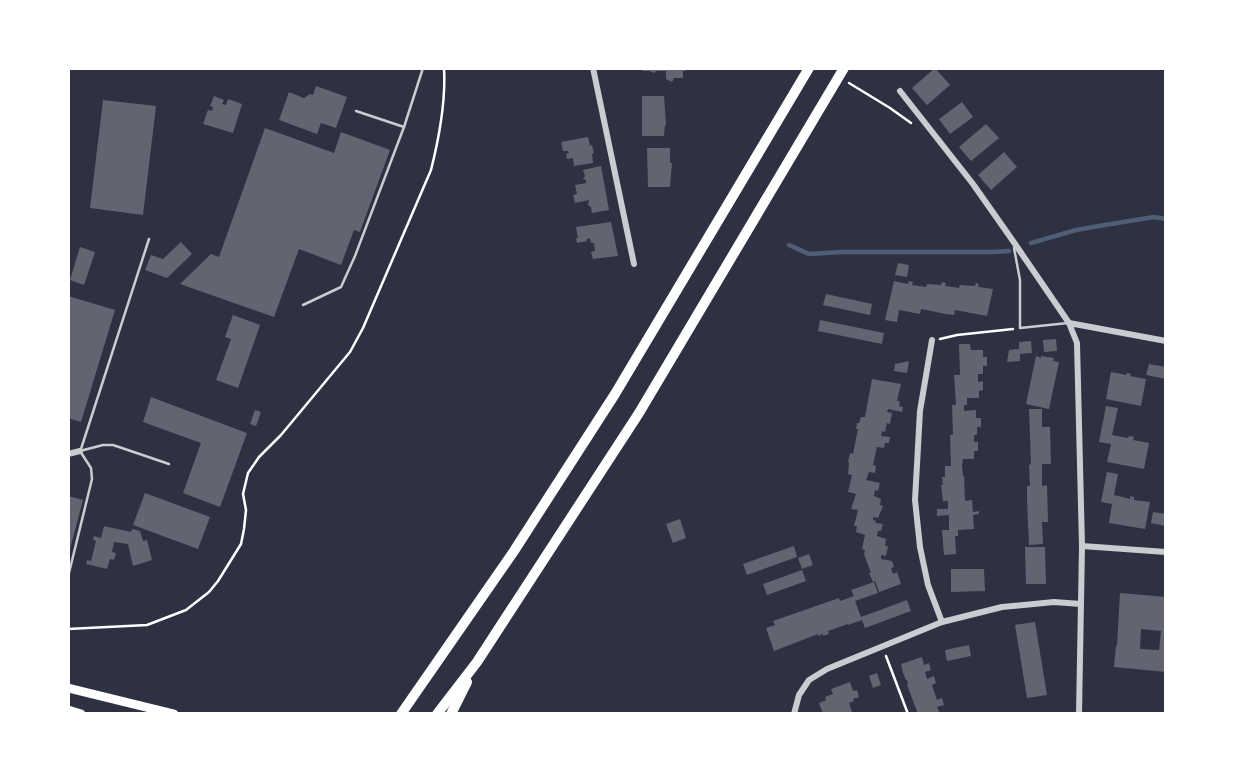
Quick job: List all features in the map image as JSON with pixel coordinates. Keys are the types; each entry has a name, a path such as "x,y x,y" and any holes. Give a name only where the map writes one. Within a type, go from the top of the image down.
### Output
{"highway":[{"path":"401,714 514,551 615,394 809,68"},
{"path":"437,714 477,662 639,413 844,68"},
{"path":"451,714 477,662"}],"main road":[{"path":"68,688 174,714"},
{"path":"68,710 81,714"}],"street":[{"path":"593,68 634,264"},
{"path":"900,91 973,184 1069,323 1077,343 1082,546 1079,714"},
{"path":"1069,323 1166,341"},
{"path":"932,340 920,411 915,500 920,547 942,622"},
{"path":"68,454 80,451"},
{"path":"1082,546 1166,552"},
{"path":"794,714 799,695 809,680 827,669 942,622 1002,607 1054,602 1081,604"}],"lane":[{"path":"303,305 341,287 404,127 424,68"},
{"path":"356,111 404,127"},
{"path":"80,451 149,239"},
{"path":"1013,241 1020,280 1020,328 1069,323"},
{"path":"80,451 113,445 169,464"},
{"path":"68,577 92,479 91,468 80,451"}],"path":[{"path":"68,629 147,625 186,610 209,592 218,581 241,544 246,510 243,494 248,473 349,352 363,328 431,170 438,138 444,68"},
{"path":"846,81 890,108"},
{"path":"932,340 1020,328"},
{"path":"883,646 908,714"}],"building":[{"path":"642,68 686,68 686,71 683,71 683,78 674,78 672,82 666,79 666,71 654,73 642,71"},
{"path":"935,68 950,85 927,105 912,88"},
{"path":"316,86 347,97 336,128 321,123 317,134 279,120 289,92 304,98 313,95"},
{"path":"214,96 224,100 222,104 226,105 228,99 242,104 233,133 203,124 208,110 212,111 213,107 210,106"},
{"path":"642,96 664,96 664,136 642,136"},
{"path":"103,100 156,106 143,215 90,208"},
{"path":"962,102 973,117 950,134 939,119"},
{"path":"986,124 999,138 971,161 959,147"},
{"path":"265,128 334,153 341,132 390,150 360,232 354,230 341,265 299,249 274,317 180,284 211,254 219,257"},
{"path":"588,137 594,153 593,163 574,166 573,158 567,159 566,154 569,153 563,151 561,142"},
{"path":"647,148 670,148 670,187 648,187"},
{"path":"1004,152 1017,167 991,190 978,175"},
{"path":"601,166 609,210 592,213 589,200 575,203 573,195 577,194 575,185 586,183 583,170"},
{"path":"611,222 618,256 593,259 591,252 595,251 594,243 591,243 590,238 577,243 576,227"},
{"path":"181,242 192,254 167,278 145,270 151,255 163,259"},
{"path":"80,247 95,252 84,285 70,280"},
{"path":"898,263 909,265 907,277 895,275"},
{"path":"894,281 908,284 909,281 913,282 912,285 926,287 927,284 941,285 942,282 946,283 945,286 959,288 960,285 975,286 976,283 979,284 978,287 993,289 987,316 955,310 954,315 921,309 920,314 899,310 897,322 885,320"},
{"path":"826,294 872,304 870,315 823,305"},
{"path":"68,296 115,310 81,422 68,418"},
{"path":"233,315 260,325 238,388 216,380 231,339 225,337"},
{"path":"820,320 884,333 882,344 818,331"},
{"path":"1056,339 1057,351 1044,352 1043,340"},
{"path":"1031,341 1032,353 1020,354 1020,361 1007,362 1009,350 1019,349 1019,342"},
{"path":"959,344 970,344 971,350 983,350 983,357 987,357 983,374 978,374 978,382 983,381 983,390 979,391 979,398 967,398 967,405 964,405 964,411 976,410 976,418 981,418 981,427 977,427 977,435 974,435 974,442 978,442 978,451 974,451 974,459 963,459 962,465 965,501 972,500 973,512 979,511 979,514 973,515 974,529 958,530 958,536 955,536 956,554 944,555 942,530 949,530 949,515 937,516 937,509 948,509 948,501 943,501 941,485 942,477 945,477 945,466 951,466 952,405 956,405 954,375 960,375"},
{"path":"1036,356 1054,358 1053,361 1059,362 1049,409 1026,404"},
{"path":"909,361 907,373 894,371 895,364"},
{"path":"1149,364 1166,367 1166,379 1146,375"},
{"path":"1111,372 1127,373 1146,379 1141,406 1106,399"},
{"path":"872,379 901,384 897,401 900,401 899,406 903,407 902,412 888,409 887,412 892,413 890,424 887,423 881,436 890,437 889,443 885,443 884,448 877,447 873,465 876,466 875,473 869,472 866,480 880,483 874,496 881,499 880,505 883,506 878,518 873,517 873,520 883,524 877,536 886,539 885,546 888,546 886,556 881,555 881,559 892,561 893,574 897,572 901,584 879,592 869,573 865,550 862,549 865,535 856,532 857,526 854,526 858,510 851,509 856,494 848,492 852,475 848,474 848,462 850,453 853,454 857,423 861,417 865,417"},
{"path":"151,397 247,433 220,507 183,493 201,443 143,422"},
{"path":"1106,406 1118,408 1112,435 1134,437 1133,440 1149,443 1144,469 1107,462 1111,444 1099,442"},
{"path":"1029,409 1042,409 1042,427 1050,427 1051,464 1042,464 1042,486 1047,485 1048,522 1042,522 1043,544 1029,545 1027,486 1030,486 1031,464"},
{"path":"255,410 261,412 256,426 250,424"},
{"path":"1107,472 1118,474 1114,495 1150,502 1145,529 1109,523 1112,504 1101,502"},
{"path":"145,493 210,517 198,549 133,525"},
{"path":"68,496 83,500 69,553 68,553"},
{"path":"1153,512 1166,514 1166,526 1151,523"},
{"path":"680,519 686,538 673,543 666,524"},
{"path":"104,526 131,532 132,529 140,531 143,541 147,540 152,560 133,566 128,544 114,542 112,552 116,553 114,560 110,559 107,569 86,564 87,560 91,561 96,541 93,540 94,536 101,538"},
{"path":"794,546 797,557 747,575 743,564"},
{"path":"1025,547 1045,547 1046,584 1026,584"},
{"path":"809,554 813,565 802,569 798,558"},
{"path":"951,569 984,569 985,591 951,592"},
{"path":"802,570 806,581 767,595 763,584"},
{"path":"874,582 878,593 855,601 861,617 907,600 911,611 865,628 862,620 848,624 828,631 829,634 818,634 774,651 766,628 775,625 773,621 839,598 840,601 854,596 851,590"},
{"path":"1120,593 1166,597 1166,672 1114,667","holes":["1141,629 1161,631 1159,650 1140,649"]},
{"path":"1035,622 1047,695 1027,698 1015,625"},
{"path":"969,645 971,656 947,661 945,650"},
{"path":"922,657 924,665 929,663 931,670 925,672 927,679 934,676 936,683 932,685 937,700 942,698 944,705 937,707 940,714 918,714 903,673 901,664"},
{"path":"877,673 881,685 873,688 869,676"},
{"path":"850,682 859,697 849,703 852,712 823,714 819,703 833,694 831,689"}],"waterway":[{"path":"1031,243 1076,230 1154,217 1166,219"},
{"path":"789,245 809,254 1009,251"}]}
